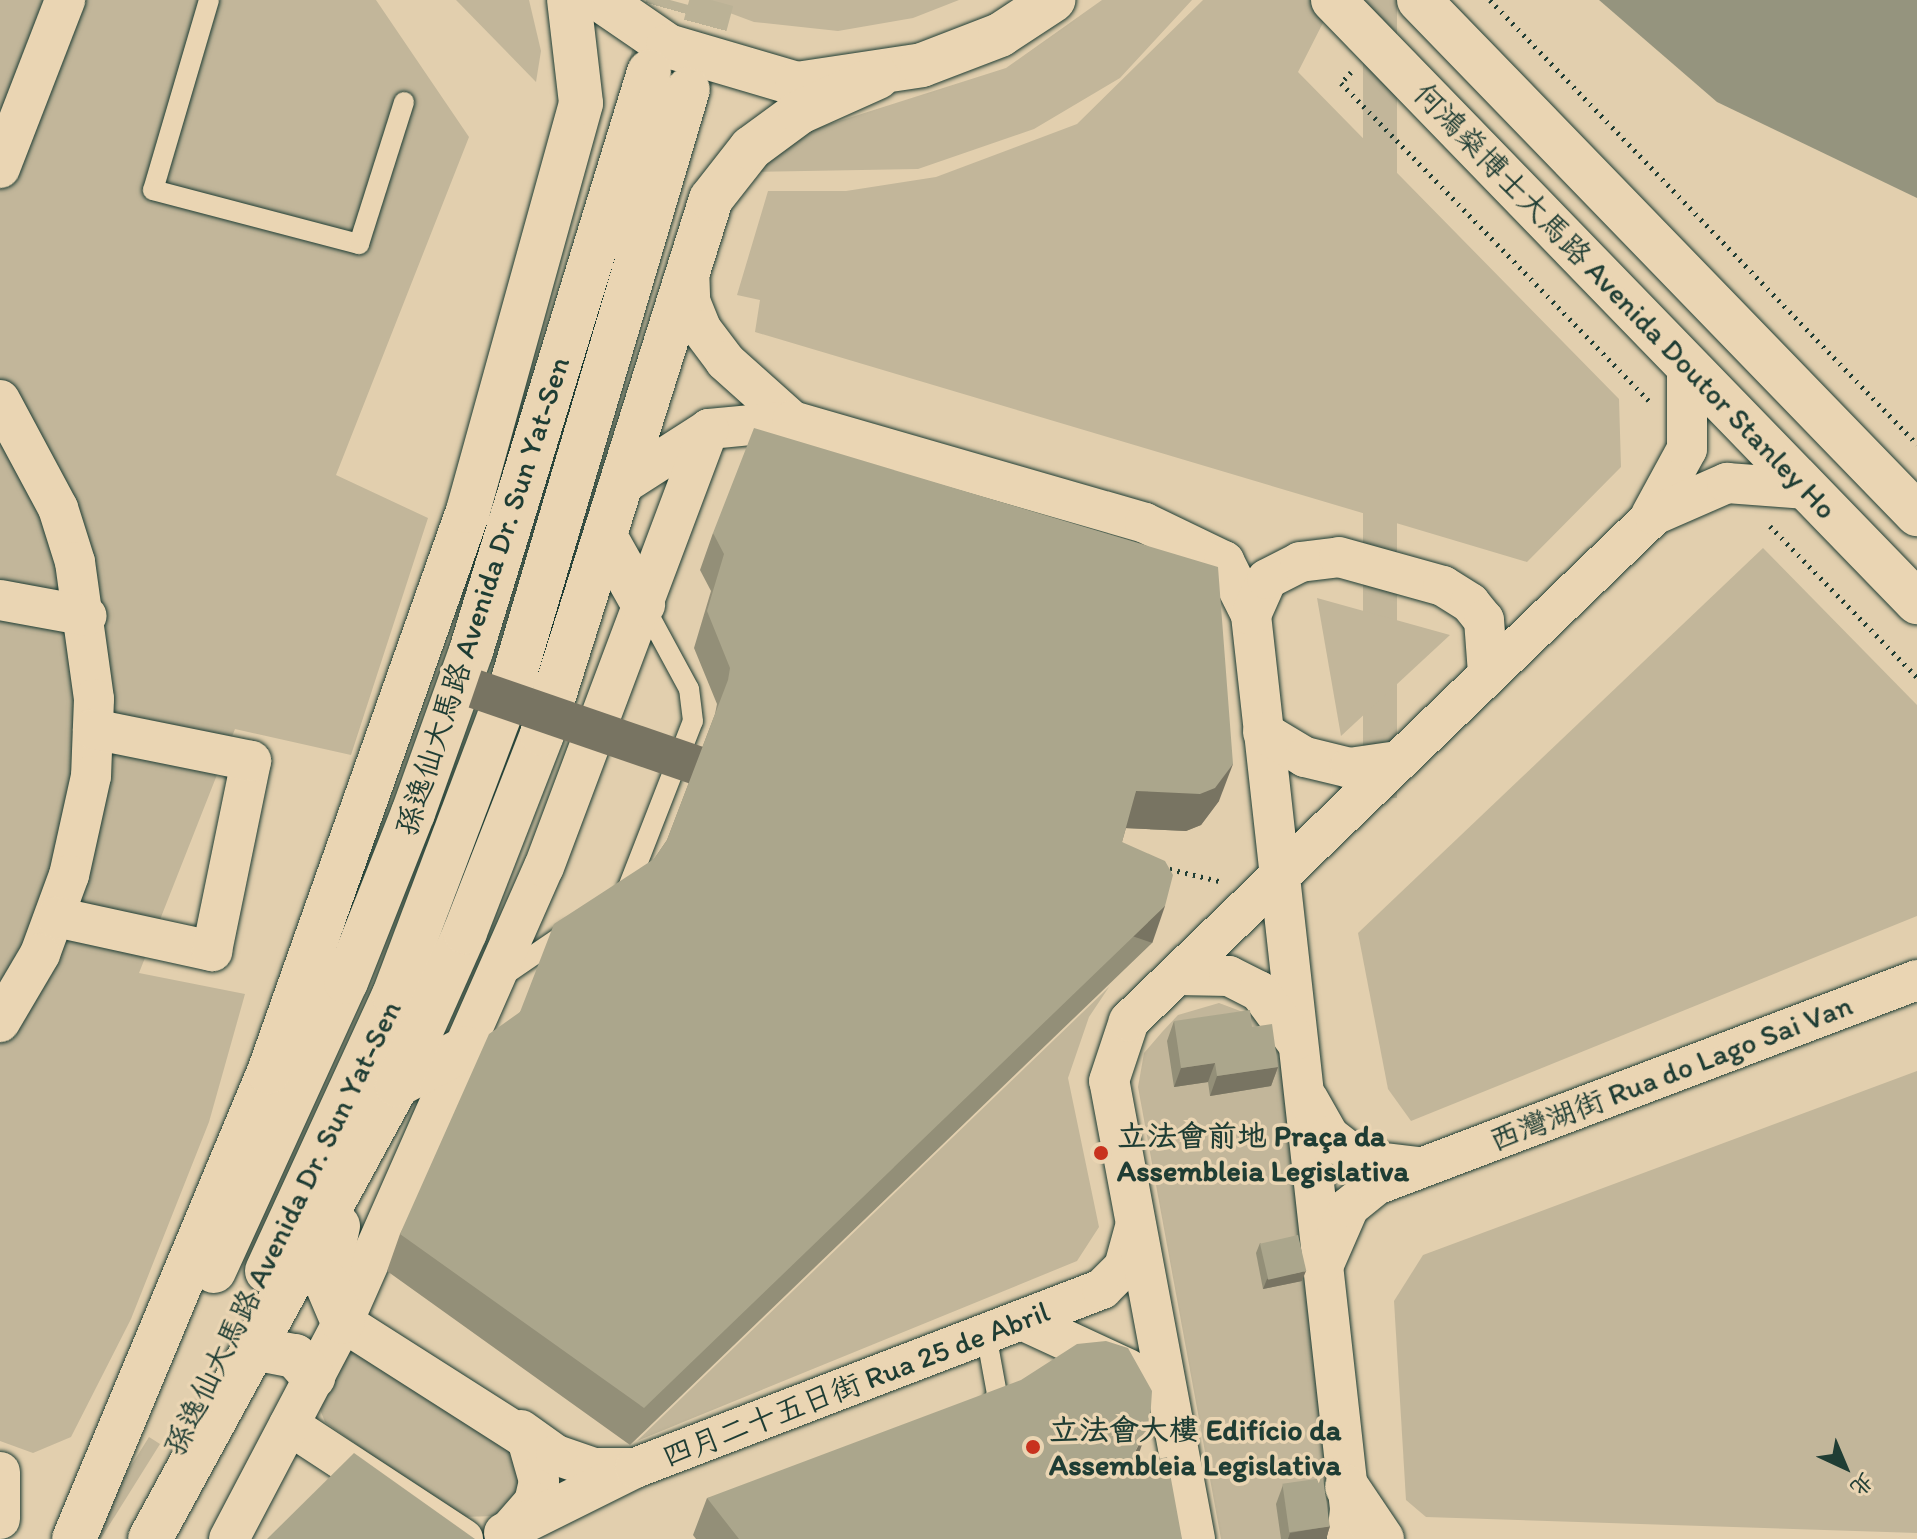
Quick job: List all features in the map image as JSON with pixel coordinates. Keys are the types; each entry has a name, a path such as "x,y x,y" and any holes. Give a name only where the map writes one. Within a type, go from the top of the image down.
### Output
{"main road":[{"path":"74,1539 269,1072 468,511 581,103 569,0"},
{"path":"601,0 668,46 748,74 797,84 878,77"},
{"name":"何鴻燊博士大馬路 Avenida Doutor Stanley Ho","path":"1333,0 1917,602"},
{"name":"何鴻燊博士大馬路 Avenida Doutor Stanley Ho","path":"1419,0 1917,514"},
{"path":"150,1539 258,1349 397,1085 542,734 625,483 711,199 751,148 800,112 878,77 1000,35 1053,1"},
{"name":"孫逸仙大馬路 Avenida Dr. Sun Yat-Sen","path":"74,1539 241,1218 413,813 668,80 513,680 461,827 330,1139 129,1539"},
{"path":"606,538 643,604"},
{"path":"397,1085 466,1048"},
{"path":"343,1322 326,1282 327,1265 358,1158"},
{"path":"258,1349 295,1356 313,1377"},
{"path":"1347,1487 1382,1539"}],"street":[{"path":"0,168 65,0"},
{"path":"0,143 29,93"},
{"path":"689,266 690,301 702,330 725,361 792,421 997,494 1195,542 1224,561 1251,615 1263,732 1271,884 1300,1060 1347,1487 1347,1539"},
{"path":"1195,1539 1109,1081 1114,1049 1129,1021 1643,524 1670,488 1688,441 1687,365"},
{"path":"0,400 58,508 87,616 93,729 82,827 56,917 1,1020"},
{"path":"625,483 709,429 792,421"},
{"path":"229,1539 343,1322 489,995 709,429"},
{"path":"1643,524 1689,494 1729,483 1807,489"},
{"path":"1251,615 1267,579 1300,562 1339,557 1443,586 1470,603 1484,620 1488,673"},
{"path":"0,600 87,616"},
{"path":"56,917 212,951 251,761 93,729"},
{"path":"1263,732 1305,757 1350,768 1398,761"},
{"path":"1177,975 1229,976 1259,991 1300,1060"},
{"name":"西灣湖街 Rua do Lago Sai Van","path":"1323,1270 1349,1207 1376,1185 1917,980"},
{"name":"西灣湖街 Rua do Lago Sai Van","path":"1300,1060 1310,1107 1329,1136 1360,1160 1425,1167"},
{"name":"四月二十五日街 Rua 25 de Abril","path":"495,1536 635,1468 1077,1299 1119,1275 1136,1235 1134,1212"},
{"name":"四月二十五日街 Rua 25 de Abril","path":"1077,1299 1099,1297 1135,1313 1161,1354"},
{"path":"1022,1320 1137,1375 1171,1411"},
{"name":"四月二十五日街 Rua 25 de Abril","path":"343,1322 513,1425 556,1455 593,1468 635,1468"},
{"path":"289,1425 463,1539"},
{"path":"495,1536 522,1520 539,1481 537,1459 513,1425"},
{"path":"0,1472 0,1519"}],"lane":[{"path":"209,0 153,190 359,244 404,102"},
{"path":"489,995 514,966 599,912 636,880 693,721 689,689 643,604"},
{"path":"984,1424 997,1394 986,1334"}],"path":[{"path":"1490,0 1917,444"},
{"path":"1341,83 1688,441"},
{"path":"1729,483 1917,677"},
{"path":"1144,862 1271,884"}],"shaded area":[{"path":"0,0 376,0 469,137 336,475 428,518 351,755 235,729 139,973 245,994 209,1122 131,1319 71,1437 33,1453 0,1441"},
{"path":"456,0 529,0 541,51 536,82"},
{"path":"695,0 959,0 913,18 838,31 754,22"},
{"path":"1102,0 1192,0 1120,78 1034,129 918,169 749,172 814,129 1006,68"},
{"path":"1203,0 1324,0 1331,7 1298,72 1619,399 1621,467 1527,562 755,332 760,300 737,295 768,191 846,191 936,177 1077,124"},
{"path":"1363,0 1397,0 1397,798 1363,798"},
{"path":"1599,0 1917,0 1917,198 1717,102"},
{"path":"1763,548 1917,705 1917,916 1411,1121 1388,1089 1358,933"},
{"path":"1317,598 1450,635 1341,736"},
{"path":"1109,987 1089,1017 1068,1078 1099,1227 1077,1261 637,1441"},
{"name":"立法會前地 Praça da Assembleia Legislativa","path":"1219,1003 1259,1018 1282,1054 1332,1517 1327,1539 1221,1539 1138,1087 1144,1053 1178,1015"},
{"path":"1917,1071 1917,1533 1426,1517 1406,1500 1394,1301 1423,1255"},
{"path":"360,1349 509,1445 521,1469 518,1496 498,1516 458,1517 325,1422 319,1407 344,1354"},
{"path":"149,1437 160,1444 101,1539 87,1536"}],"building":[{"path":"754,428 1218,567 1233,764 1215,788 1200,794 1136,791 1122,842 1165,861 1173,875 1165,906 644,1408 400,1234 489,1034 520,1012 554,924 654,859 667,840 728,680 730,668 707,611 724,554 713,533"},
{"path":"1250,1010 1252,1027 1272,1024 1278,1067 1217,1076 1215,1063 1181,1068 1174,1021"},
{"path":"1298,1235 1306,1271 1268,1280 1260,1244"},
{"name":"立法會大樓 Edifício da Assembleia Legislativa","path":"1106,1341 1128,1348 1152,1391 1150,1422 1128,1466 1167,1457 1182,1539 739,1539 707,1498 1021,1380 1077,1344"},
{"path":"354,1453 475,1539 267,1539"},
{"path":"1323,1478 1330,1527 1289,1532 1282,1484"}],"tunnel":[{"path":"649,72 669,0"},
{"path":"688,89 712,0"}],"place":[{"name":"立法會前地 Praça da Assembleia Legislativa","path":"1101,1153"},
{"name":"立法會大樓 Edifício da Assembleia Legislativa","path":"1033,1447"}]}
